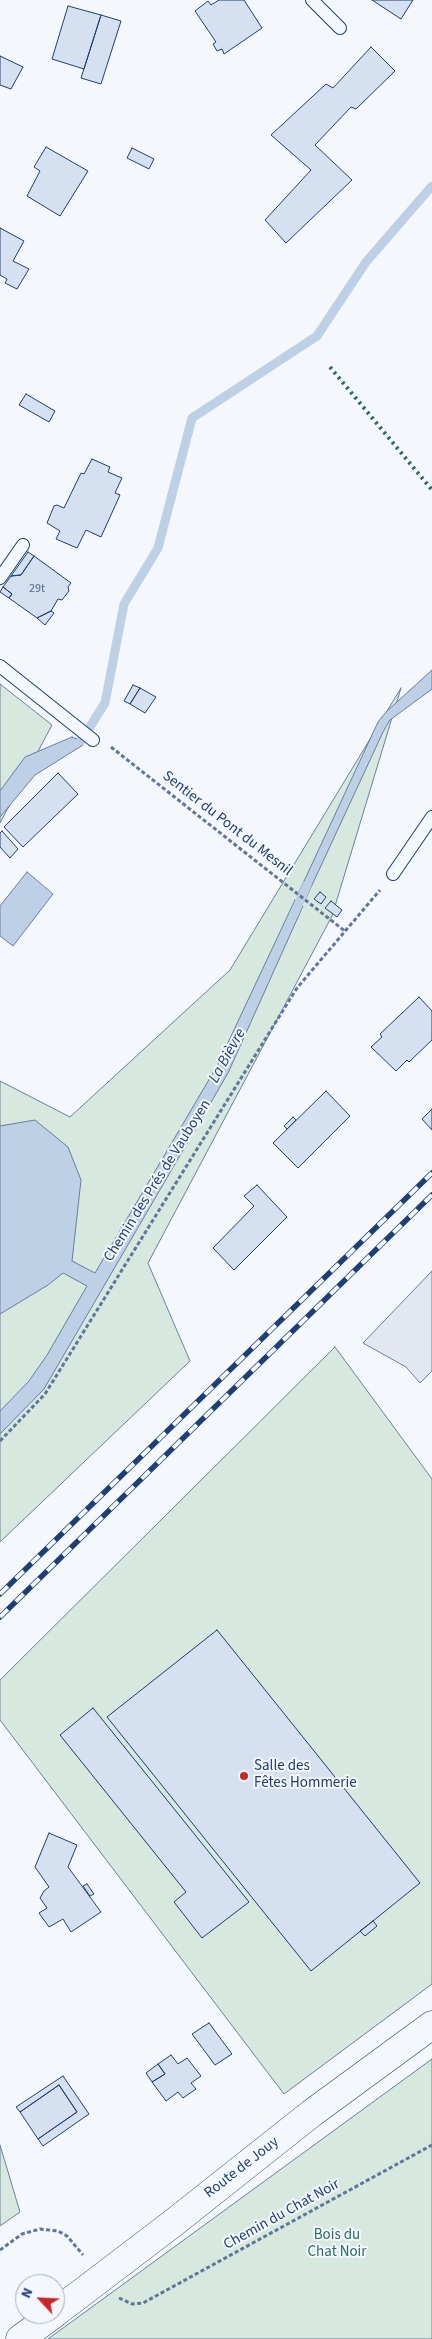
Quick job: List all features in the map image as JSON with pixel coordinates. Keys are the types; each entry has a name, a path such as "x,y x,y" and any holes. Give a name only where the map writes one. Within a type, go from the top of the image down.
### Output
{"main road":[{"name":"Route de Jouy","path":"65,2306 312,2112 432,2025"},
{"name":"Route de Jouy","path":"20,2339 40,2324"}],"lane":[{"path":"312,0 340,28"},
{"path":"0,578 23,545"},
{"path":"0,666 92,740"},
{"path":"393,874 432,817"}],"path":[{"name":"Sentier du Pont du Mesnil","path":"92,740 104,741 346,932"},
{"name":"Chemin des Prés de Vauboyen","path":"0,1441 45,1394 297,988 393,874"},
{"name":"Chemin du Chat Noir","path":"143,2303 432,2146"},
{"path":"0,2250 22,2234 40,2229 58,2231 67,2236 76,2245 101,2279"}],"green space":[{"path":"0,684 52,725 0,823"},
{"path":"401,688 332,916 148,1263 190,1361 0,1542 0,1081 70,1117 230,970"},
{"path":"335,1347 432,1479 432,1984 284,2094 0,1720 0,1680"},
{"name":"Bois du Chat Noir","path":"432,2059 432,2339 48,2339 70,2323"},
{"path":"0,2145 20,2212 0,2226"}],"shaded area":[{"path":"432,1271 432,1371 420,1383 406,1367 363,1343"}],"water":[{"path":"432,670 432,689 390,720 383,732 306,898 299,892 378,722 386,712"},
{"path":"72,737 81,741 83,745 35,775 0,817 0,791 25,757"},
{"path":"27,872 53,894 13,946 0,936 0,906"},
{"path":"295,900 303,906 228,1073 44,1389 0,1434 0,1411 29,1381 47,1355 87,1286 63,1273 48,1285 0,1314 0,1126 35,1120 68,1147 81,1180 72,1261 95,1273 217,1066"}],"building":[{"path":"219,0 244,0 262,28 224,54 222,49 217,51 213,44 216,42 195,11 208,1 211,5"},
{"path":"372,0 413,0 401,19"},
{"path":"68,6 101,15 84,69 52,59"},
{"path":"101,15 121,21 101,84 81,78"},
{"path":"371,47 395,71 356,109 351,107 315,145 352,180 286,243 265,220 311,170 271,135 326,84 333,88"},
{"path":"0,56 23,67 11,89 0,85"},
{"path":"46,147 88,171 60,216 27,196 40,171 34,167"},
{"path":"132,148 154,159 149,169 127,158"},
{"path":"0,228 24,241 13,261 29,269 17,289 5,283 7,279 0,275"},
{"path":"26,394 55,411 49,422 19,405"},
{"path":"92,459 110,467 108,472 122,478 115,493 120,495 101,537 86,530 77,548 56,539 60,531 47,523 54,506 57,505 64,508 81,473 84,474"},
{"path":"28,552 34,556 21,575 11,576"},
{"path":"34,556 71,583 68,587 69,591 62,600 58,599 51,611 37,618 9,598 12,594 3,587 11,576 21,575"},
{"path":"3,587 12,594 9,598 0,592"},
{"path":"51,611 54,613 45,625 37,618"},
{"path":"133,685 140,688 130,704 124,701"},
{"path":"140,688 156,697 145,713 130,704"},
{"path":"58,773 78,794 23,847 4,827"},
{"path":"2,831 18,849 10,858 0,847 0,833"},
{"path":"320,892 326,897 321,904 314,899"},
{"path":"331,901 342,910 337,917 325,908"},
{"path":"419,997 432,1011 432,1040 409,1062 407,1060 396,1071 371,1047 382,1037 380,1034"},
{"path":"326,1091 350,1116 298,1168 273,1143"},
{"path":"432,1109 432,1130 422,1119"},
{"path":"293,1117 296,1120 287,1129 284,1126"},
{"path":"257,1185 287,1217 234,1270 213,1248 254,1206 244,1196"},
{"name":"Salle des Fêtes Hommerie","path":"217,1630 420,1883 311,1971 107,1717"},
{"path":"93,1708 249,1902 202,1938 174,1902 186,1892 60,1735"},
{"path":"49,1833 77,1845 68,1867 101,1912 71,1932 63,1919 49,1927 39,1913 47,1908 40,1898 49,1887 35,1867"},
{"path":"87,1884 94,1894 90,1896 83,1886"},
{"path":"373,1921 377,1926 365,1936 360,1931"},
{"path":"209,2023 232,2054 215,2065 192,2034"},
{"path":"171,2055 178,2064 187,2058 201,2076 191,2083 196,2089 183,2098 178,2092 166,2101 152,2082 165,2074 158,2064"},
{"path":"158,2064 165,2074 152,2082 146,2073"},
{"path":"63,2076 89,2114 43,2146 38,2139 77,2112 59,2085 20,2112 16,2107"},
{"path":"59,2085 77,2112 38,2139 20,2112"}],"waterway":[{"path":"81,741 105,703 124,604 158,548 192,418 317,336 366,262 432,186"},
{"name":"La Bièvre","path":"294,914 307,885"}],"railway":[{"path":"0,1594 432,1173"},
{"path":"0,1617 432,1195"}],"hedge":[{"path":"330,367 432,490"}],"place":[{"name":"Salle des Fêtes Hommerie","path":"244,1776"}]}
